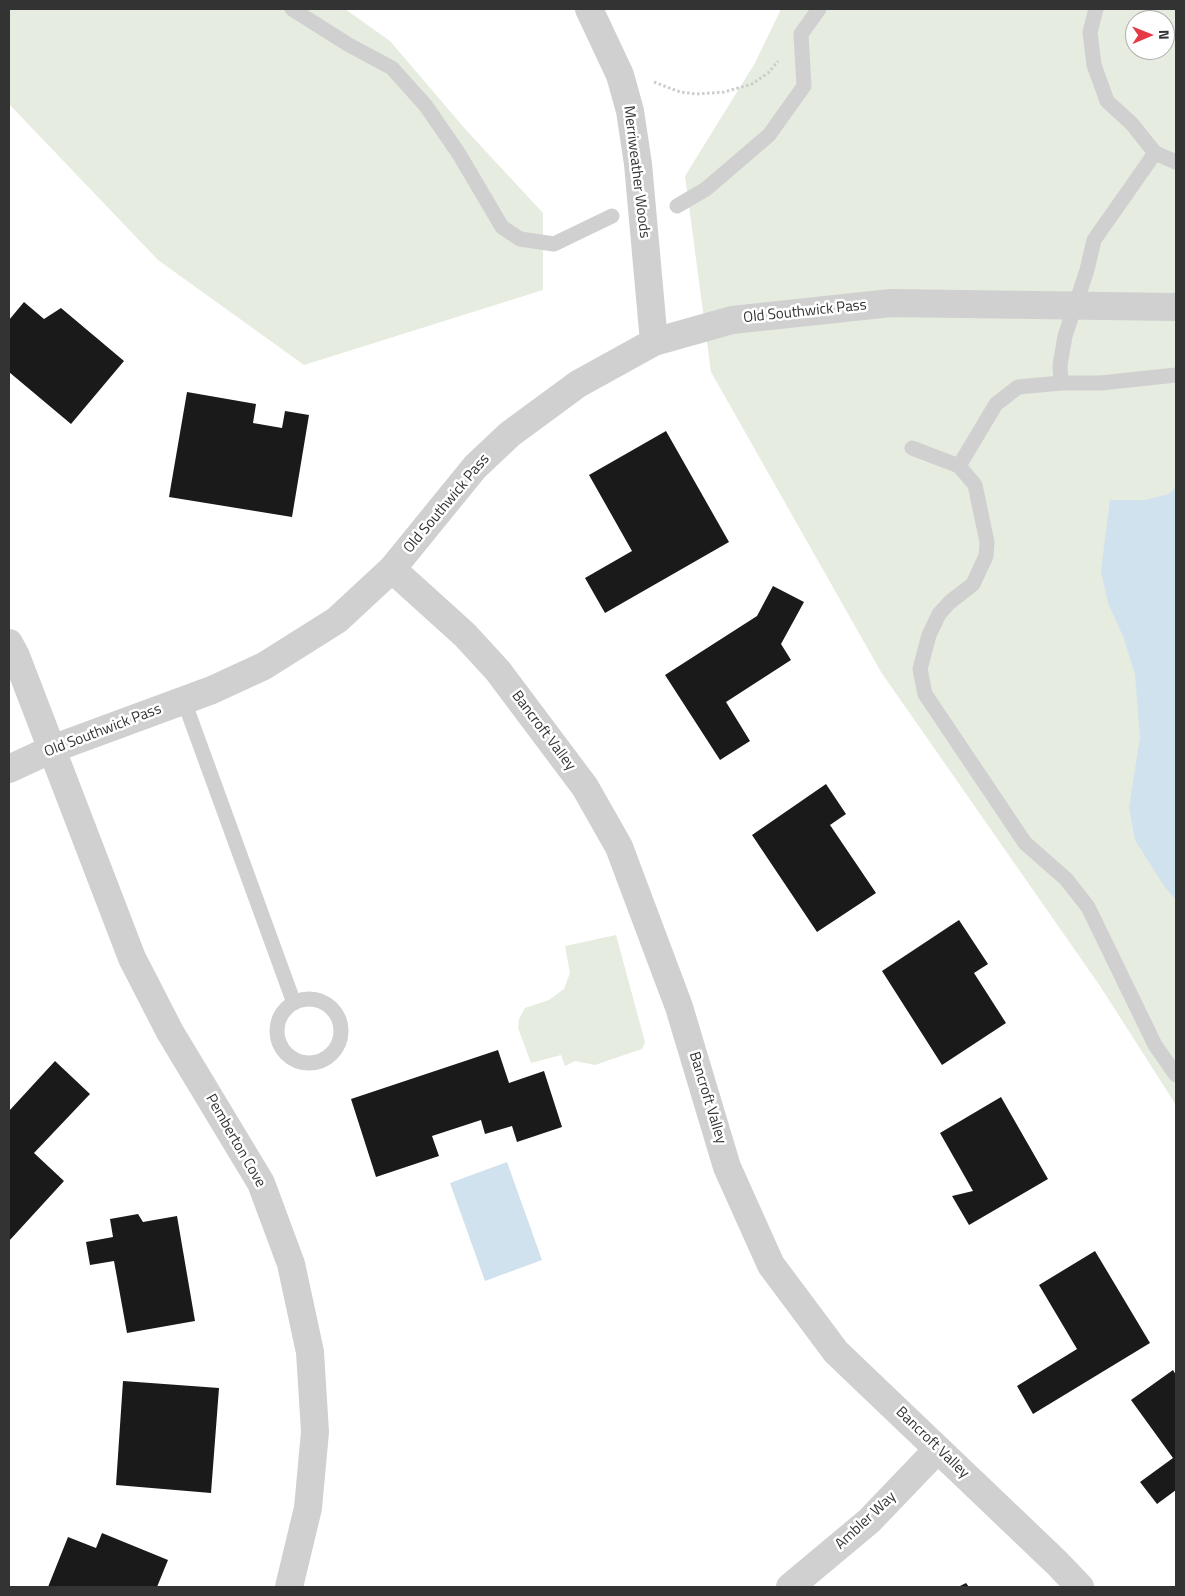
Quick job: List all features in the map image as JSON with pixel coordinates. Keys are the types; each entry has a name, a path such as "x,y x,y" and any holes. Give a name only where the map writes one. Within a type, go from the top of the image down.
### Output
{"street":[{"name":"Merriweather Woods","path":"589,9 620,75 630,111 638,164 654,342"},
{"name":"Old Southwick Pass","path":"9,769 52,749 184,701 264,666 337,620 392,569 476,467 510,434 578,384 654,342 732,320 891,303 1176,307"},
{"name":"Bancroft Valley","path":"392,569 465,635 498,671 585,787 619,848 680,1007 727,1167 771,1265 836,1352 1080,1587"},
{"name":"Pemberton Cove","path":"9,643 16,656 132,958 170,1032 261,1183 291,1264 310,1352 315,1432 308,1508 289,1587"},
{"name":"Ambler Way","path":"790,1587 869,1521 938,1449"}],"lane":[{"path":"292,9 349,46 392,68 426,106 459,154 502,227 520,239 554,244 612,216"},
{"path":"677,206 706,189 769,135 804,86 802,34 819,9"},
{"path":"1096,9 1090,32 1094,66 1107,101 1132,124 1154,153 1176,162"},
{"path":"1061,383 1060,365 1065,336 1076,305 1094,240 1154,153"},
{"path":"959,466 996,404 1018,386 1101,383 1176,375"},
{"path":"912,448 959,466 975,485 987,542 986,556 973,584 950,602 939,614 929,635 920,669 925,694 1025,843 1066,879 1088,906 1155,1045 1176,1075"},
{"path":"184,701 294,1003"},
{"path":"305,1000 326,1004 339,1021 341,1032 338,1043 333,1052 325,1059 304,1063 286,1054 280,1046 277,1026 280,1017 294,1003 305,1000"}],"path":[{"path":"652,81 659,86 698,94 724,92 752,84 768,73 802,34"}],"shaded area":[{"path":"9,9 345,9 390,41 466,130 543,213 543,290 304,365 158,260 9,104"},
{"path":"781,9 1176,9 1176,1105 1100,986 881,672 711,372 685,176 755,63"},
{"path":"616,935 645,1042 642,1049 595,1065 575,1061 565,1066 561,1055 531,1063 518,1028 519,1019 525,1008 549,1000 564,989 570,973 565,946"}],"water":[{"path":"1176,487 1176,900 1164,886 1135,840 1129,807 1140,738 1135,674 1123,636 1108,603 1101,571 1110,500 1145,500 1169,494"},
{"path":"507,1162 542,1260 485,1281 450,1183"}],"building":[{"path":"24,302 44,319 61,308 124,361 71,424 9,372 9,320"},
{"path":"187,392 256,404 253,423 282,428 285,411 309,415 292,517 169,497"},
{"path":"666,431 729,542 605,613 585,578 632,551 589,475"},
{"path":"773,586 804,602 781,644 791,660 726,702 750,741 720,760 665,675 757,616"},
{"path":"826,784 846,814 830,825 876,893 817,932 752,835"},
{"path":"959,920 988,964 974,973 1006,1023 942,1065 882,971"},
{"path":"498,1050 509,1083 544,1071 562,1127 517,1142 512,1126 485,1134 481,1120 432,1136 439,1156 376,1177 351,1099"},
{"path":"55,1061 90,1094 34,1153 64,1181 9,1241 9,1111"},
{"path":"1001,1097 1048,1179 969,1225 952,1196 973,1191 940,1133"},
{"path":"138,1214 143,1222 177,1216 195,1321 127,1333 114,1261 90,1265 86,1242 113,1237 110,1219"},
{"path":"1095,1251 1150,1343 1033,1414 1017,1386 1077,1349 1039,1285"},
{"path":"1173,1370 1176,1375 1176,1490 1157,1504 1140,1482 1173,1458 1131,1400"},
{"path":"123,1381 219,1388 211,1493 116,1485"},
{"path":"102,1533 168,1560 157,1587 48,1587 68,1537 96,1548"},
{"path":"966,1583 969,1587 958,1587"}]}
